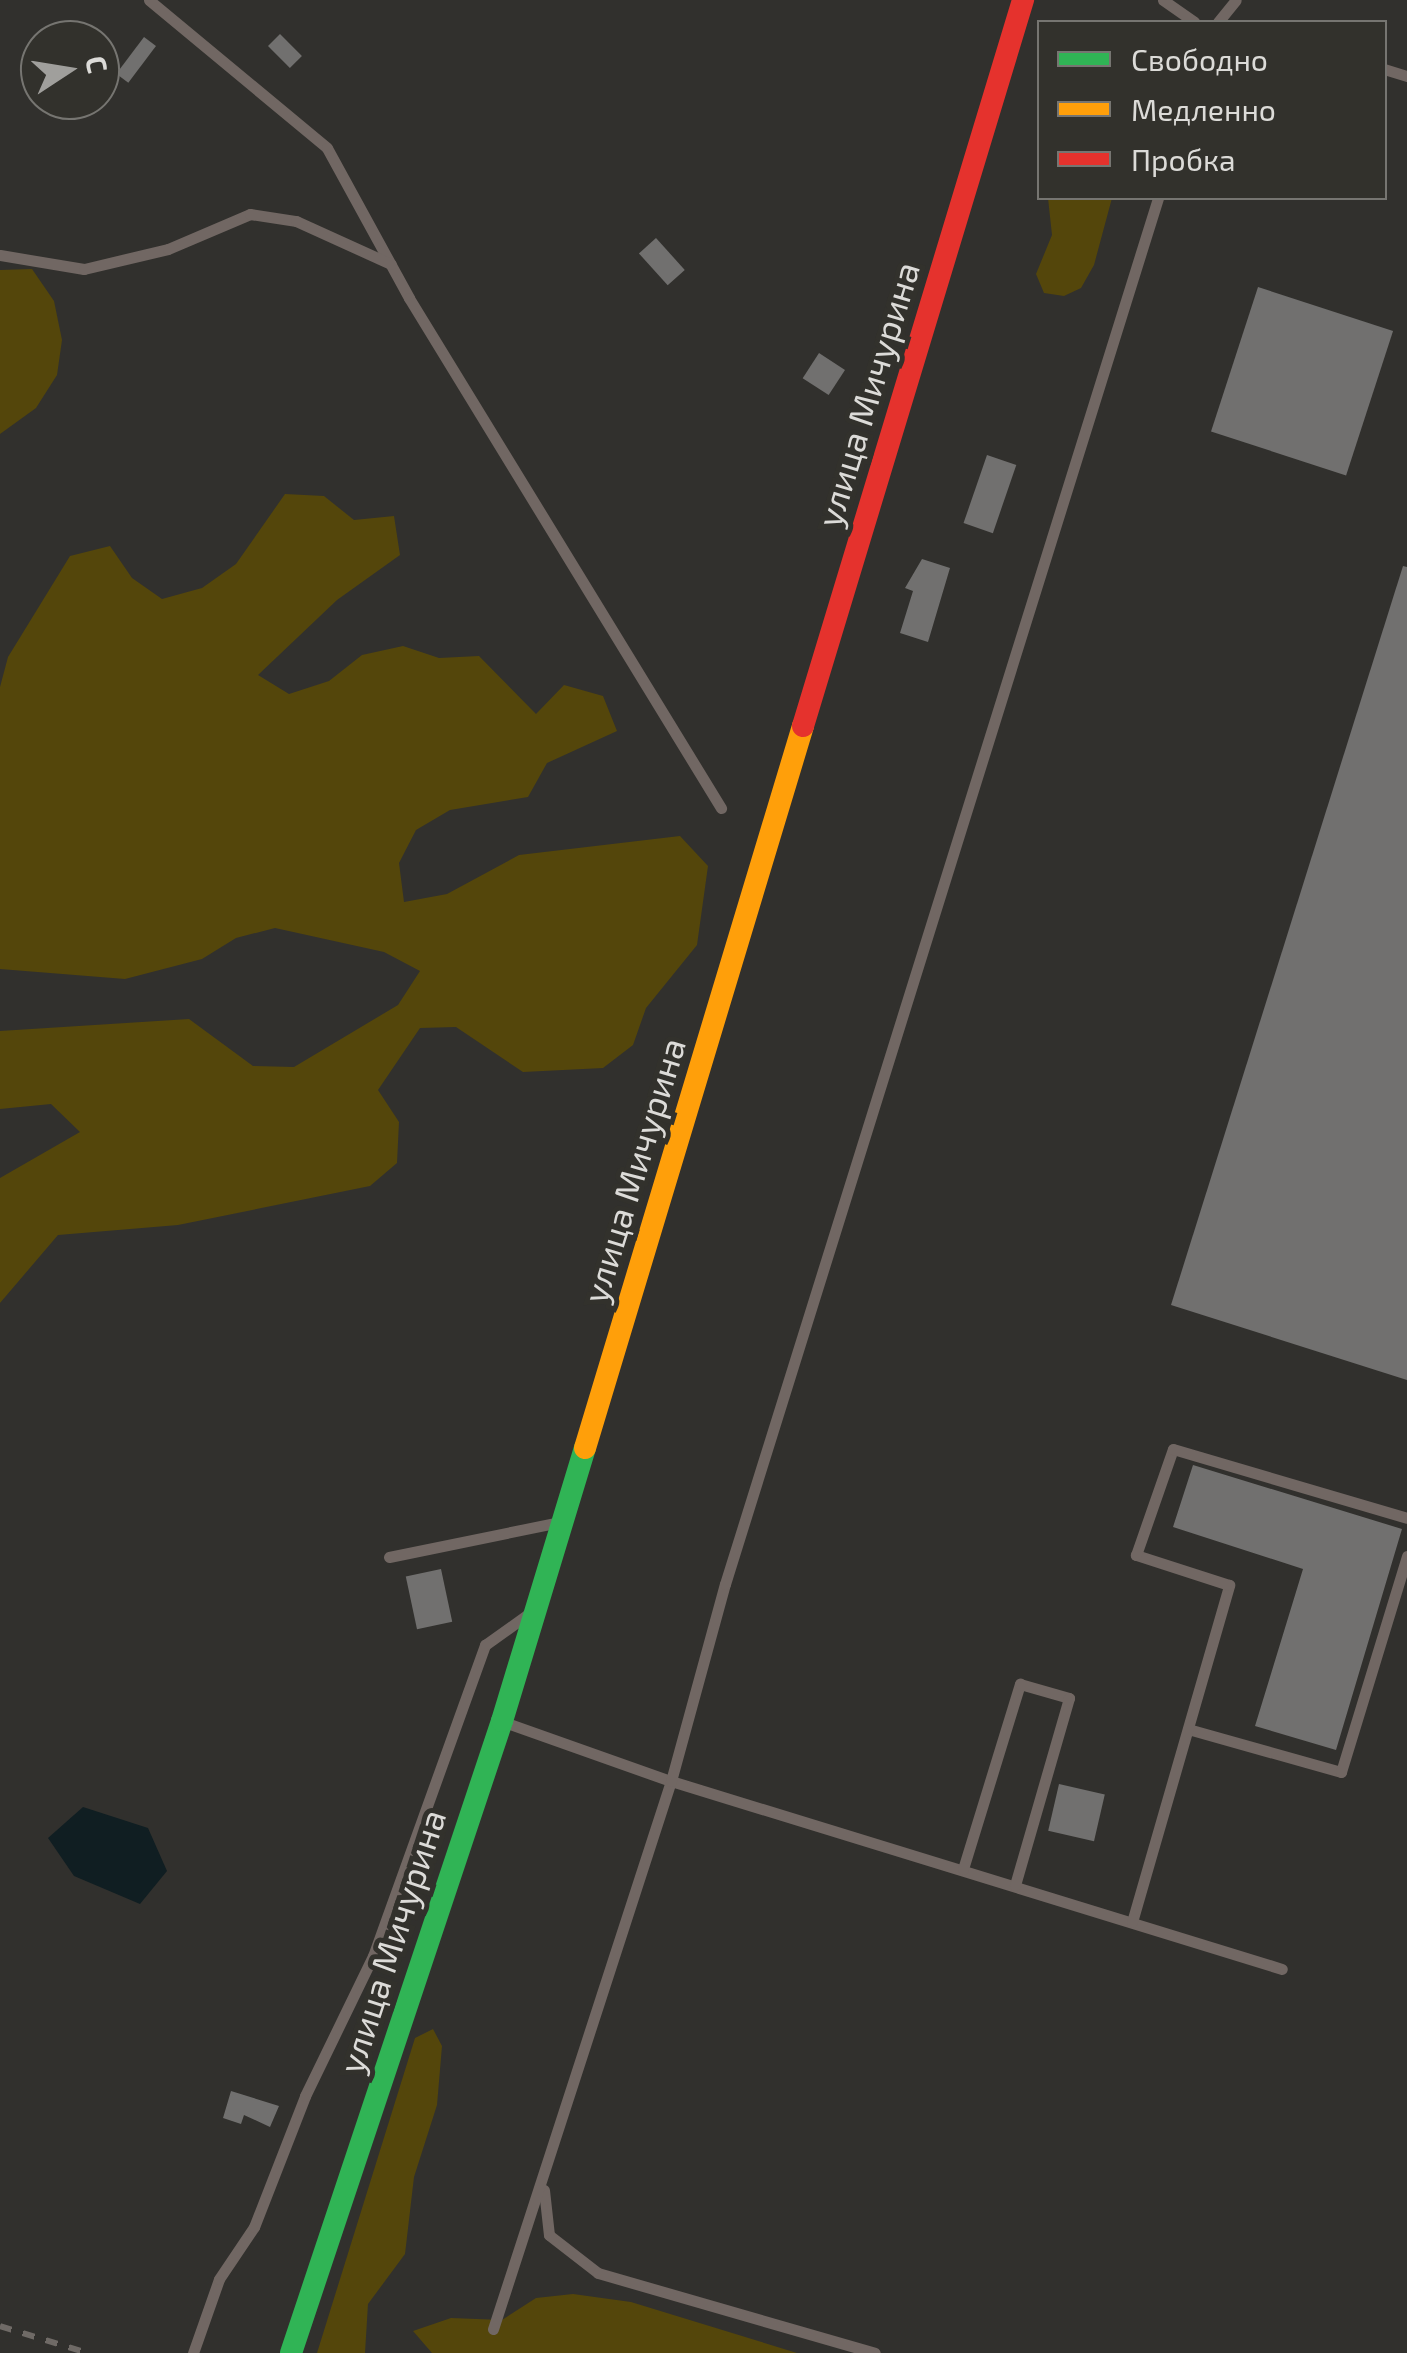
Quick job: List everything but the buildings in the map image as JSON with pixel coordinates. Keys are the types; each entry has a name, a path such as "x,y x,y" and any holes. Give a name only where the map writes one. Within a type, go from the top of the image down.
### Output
{"main road":[{"name":"улица Мичурина","path":"291,2353 502,1721 1023,0"}],"lane":[{"path":"149,0 327,148 391,264 721,808"},
{"path":"1163,0 1191,20"},
{"path":"1220,20 1236,0"},
{"path":"493,2328 671,1781 731,1565 1157,200"},
{"path":"0,255 84,270 168,249 250,214 296,222 391,264"},
{"path":"1132,1922 1230,1585 1136,1555 1174,1449 1407,1518"},
{"path":"388,1557 564,1521"},
{"path":"1188,1729 1341,1772 1407,1556"},
{"path":"193,2353 219,2278 254,2228 304,2096 373,1956 485,1644 537,1608"},
{"path":"964,1869 1020,1684 1070,1698 1014,1886"},
{"path":"502,1721 671,1781 1282,1970"},
{"path":"543,2184 549,2235 598,2272 875,2353"}],"shaded area":[{"path":"1048,200 1111,200 1094,265 1081,288 1064,296 1044,293 1036,274 1052,235"},
{"path":"32,269 54,301 62,340 57,375 36,408 0,434 0,270"},
{"path":"285,494 324,496 354,520 394,516 400,555 337,600 258,675 289,694 329,681 362,655 403,646 439,658 479,656 536,714 564,685 603,696 617,731 547,763 528,797 450,810 416,830 399,863 404,902 447,894 519,855 680,836 708,866 697,945 646,1008 633,1045 603,1068 523,1072 456,1027 420,1028 378,1090 399,1122 397,1163 370,1186 178,1225 58,1235 0,1303 0,1178 80,1132 51,1104 0,1109 0,1031 189,1019 253,1066 294,1067 398,1005 420,971 384,952 275,928 236,938 202,959 125,979 0,969 0,687 8,657 70,556 110,546 132,578 162,599 202,588 236,564"},
{"path":"83,1807 148,1828 167,1871 140,1904 74,1876 48,1838"},
{"path":"433,2029 442,2046 437,2105 414,2177 405,2254 368,2304 365,2353 317,2353 415,2038"},
{"path":"573,2294 631,2302 797,2353 432,2353 413,2331 451,2318 502,2320 536,2298"}],"railway":[{"path":"0,2326 88,2353"}],"traffic: fast":[{"path":"291,2353 502,1721 585,1448"}],"traffic: slow":[{"path":"585,1448 803,726"}],"traffic: jam":[{"path":"803,726 1023,0"}]}
